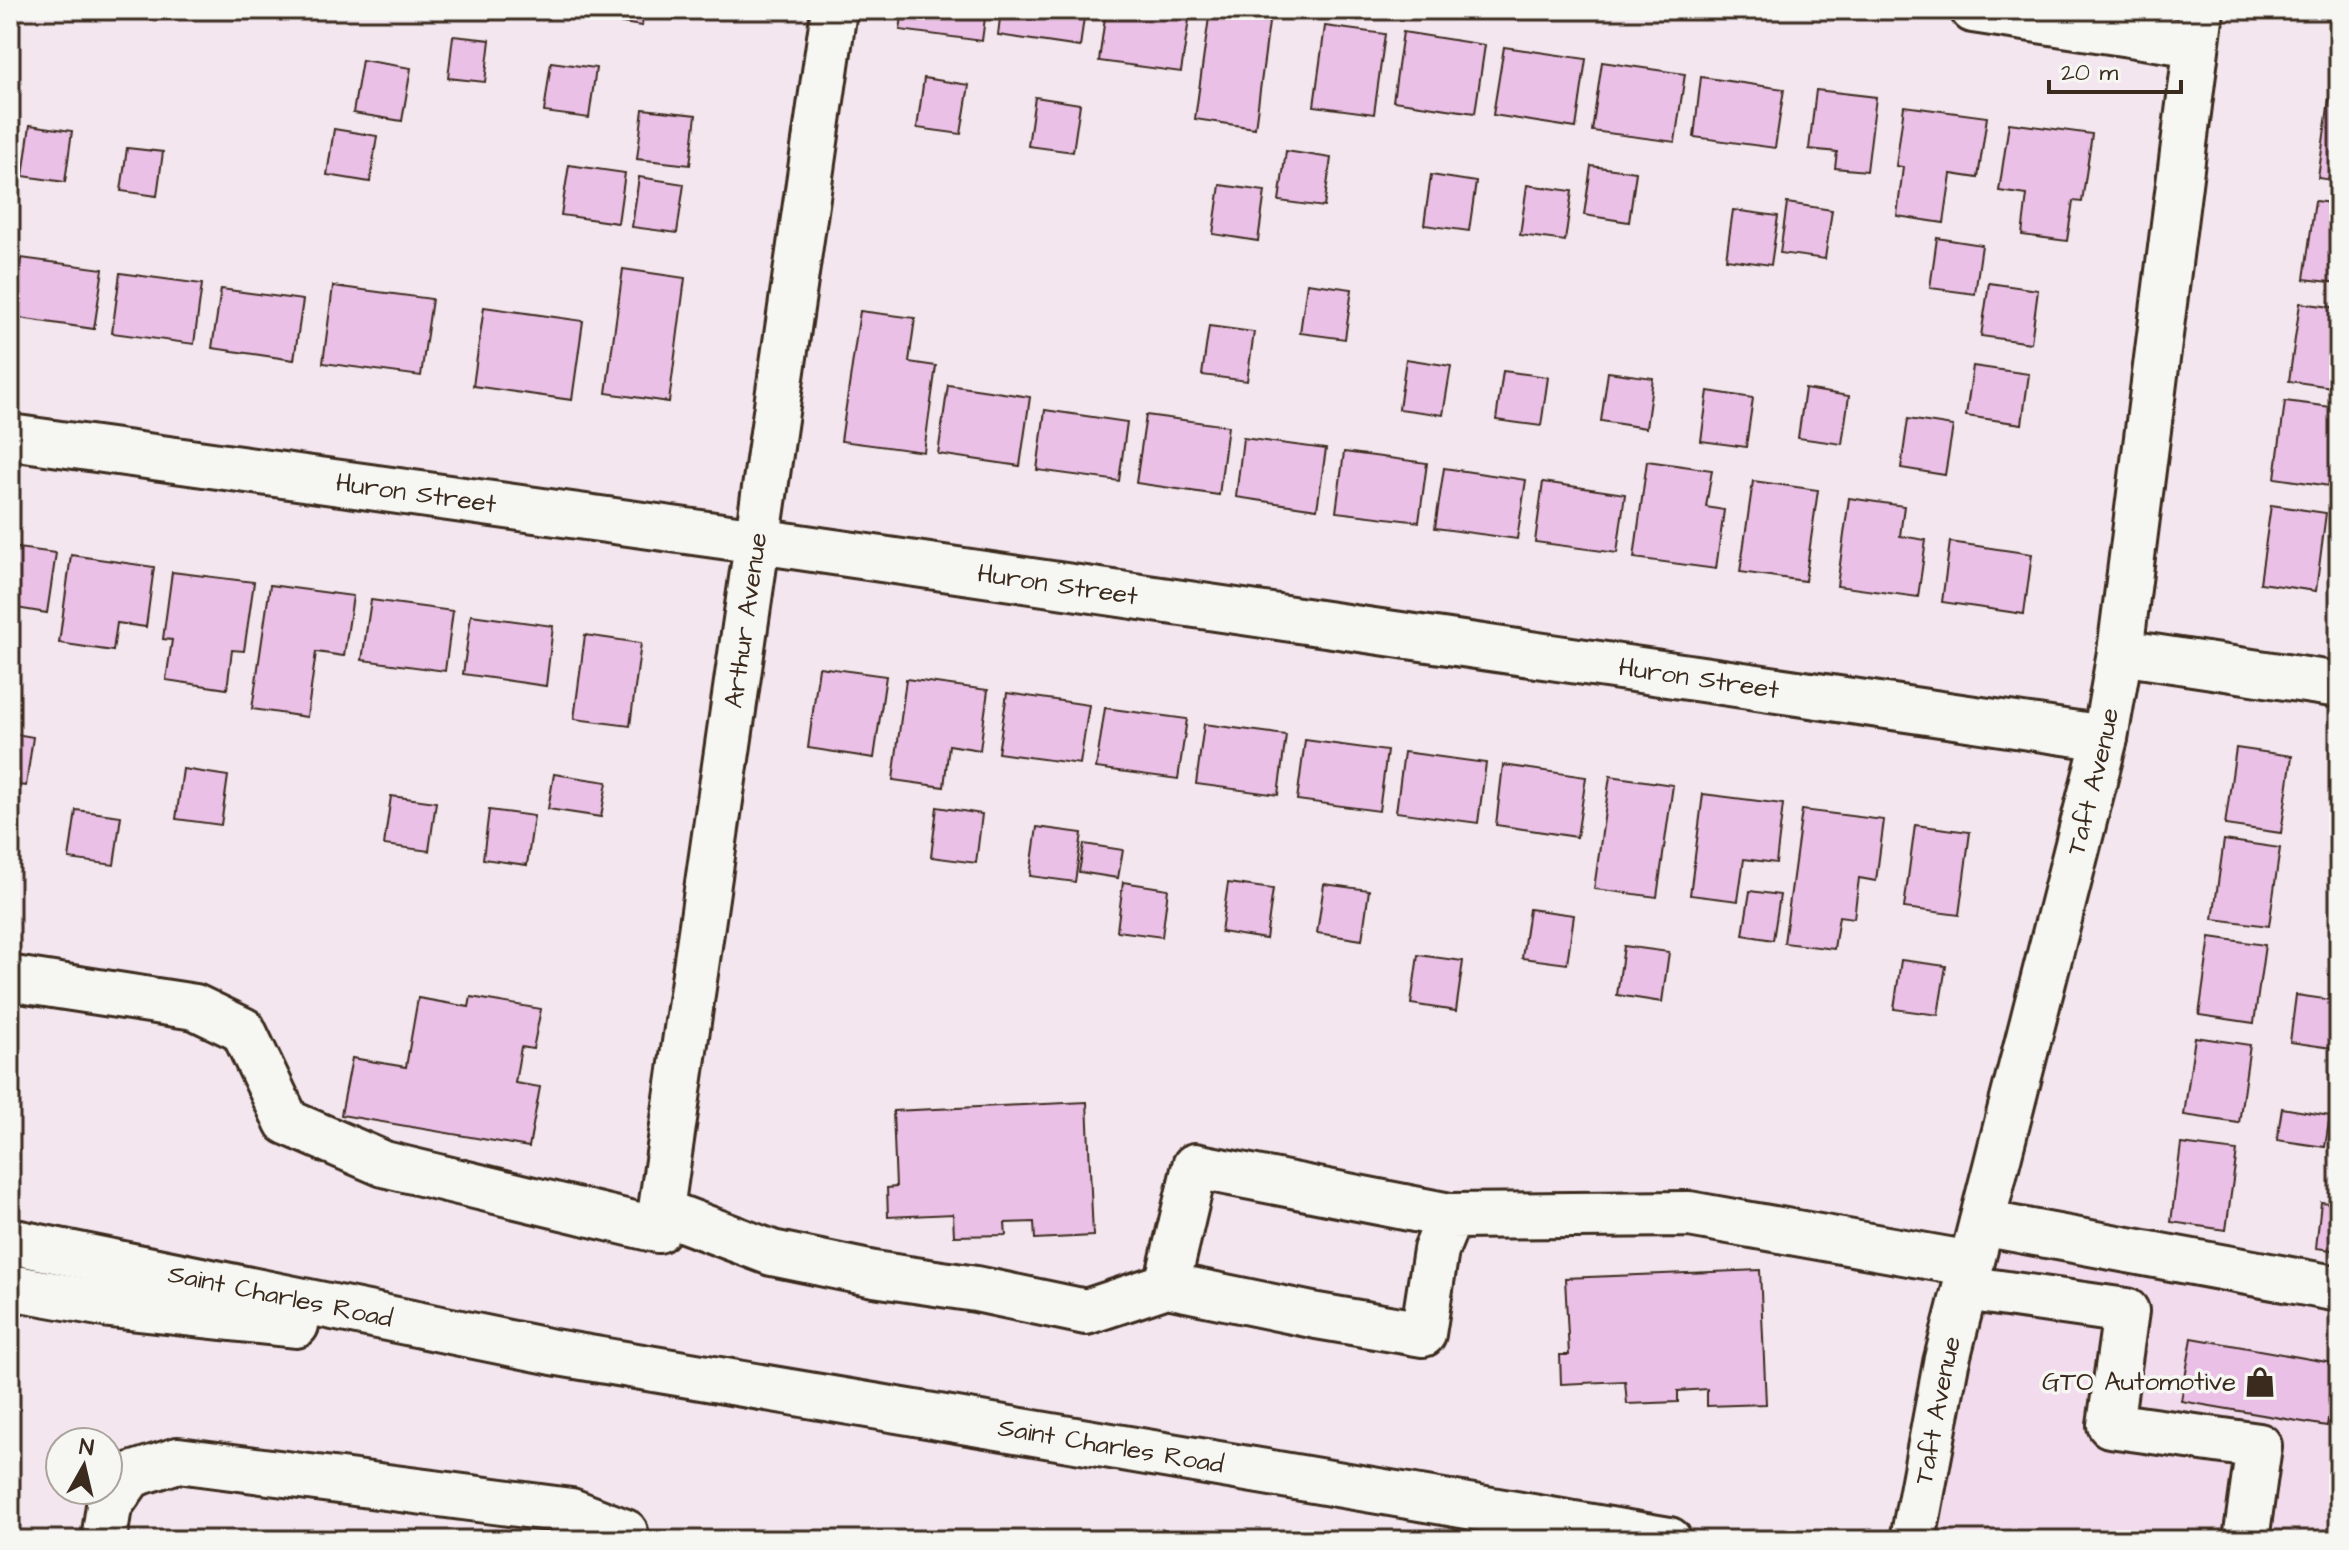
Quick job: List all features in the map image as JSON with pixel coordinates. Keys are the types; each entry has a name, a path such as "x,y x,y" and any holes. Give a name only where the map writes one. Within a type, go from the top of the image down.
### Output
{"street":[{"name":"Arthur Avenue","path":"660,1220 834,10"},
{"path":"1973,10 2198,27"},
{"name":"Taft Avenue","path":"1913,1540 1946,1363 2105,738 2120,652 2198,27"},
{"name":"Huron Street","path":"10,437 758,541 2105,738"},
{"path":"2120,652 2339,685"},
{"path":"14,979 195,1007 243,1030 287,1122 384,1164 660,1220 772,1253 1086,1312 1167,1285 1423,1334 1436,1250 1450,1216"},
{"path":"1167,1285 1195,1166 1450,1216 1689,1214 1973,1258 2339,1289"},
{"name":"Saint Charles Road","path":"10,1241 553,1352 1669,1540"},
{"path":"1973,1258 2126,1311 2110,1425 2259,1446 2246,1540"},
{"name":"Saint Charles Road","path":"10,1287 110,1305 553,1352"},
{"path":"104,1540 109,1506 131,1475 178,1460 571,1511 626,1536"}],"shaded area":[{"path":"2000,1210 2339,1274 2339,1540 1936,1540 1961,1361"}],"building":[{"path":"573,10 644,10 642,26 572,15"},
{"path":"903,10 986,10 982,41 900,30"},
{"path":"1001,10 1085,10 1080,47 998,35"},
{"path":"1106,10 1190,13 1181,72 1099,61"},
{"path":"1210,10 1270,15 1255,128 1195,119"},
{"path":"1325,26 1385,34 1374,114 1314,106"},
{"path":"1403,32 1485,45 1475,113 1393,101"},
{"path":"453,36 490,40 485,82 448,78"},
{"path":"2339,39 2339,82 2333,81"},
{"path":"1504,47 1586,59 1576,128 1493,115"},
{"path":"362,60 411,68 402,121 353,113"},
{"path":"551,62 596,68 589,118 544,112"},
{"path":"1602,62 1685,74 1675,142 1592,131"},
{"path":"1701,77 1784,89 1775,148 1694,137"},
{"path":"924,78 969,85 961,134 917,128"},
{"path":"1816,90 1876,97 1867,171 1835,168 1837,152 1809,149"},
{"path":"1035,97 1080,104 1073,152 1028,146"},
{"path":"2329,100 2339,102 2339,181 2318,178"},
{"path":"1904,106 1987,117 1978,178 1951,174 1944,223 1897,216 1903,167 1896,166"},
{"path":"643,109 696,115 690,165 637,159"},
{"path":"2009,123 2092,134 2082,202 2073,201 2067,241 2022,235 2027,195 1999,191"},
{"path":"30,125 72,131 65,182 23,176"},
{"path":"334,129 377,136 370,182 327,175"},
{"path":"127,148 163,152 157,196 121,191"},
{"path":"1286,151 1331,158 1324,207 1279,201"},
{"path":"569,165 625,173 618,223 561,215"},
{"path":"1591,166 1636,172 1629,222 1584,215"},
{"path":"1431,175 1476,182 1469,231 1424,225"},
{"path":"639,177 684,184 677,233 632,227"},
{"path":"1220,185 1265,191 1258,241 1213,234"},
{"path":"1527,185 1572,191 1565,241 1520,235"},
{"path":"2315,201 2339,204 2339,283 2304,279"},
{"path":"1787,203 1832,210 1825,259 1780,253"},
{"path":"1733,210 1778,216 1771,265 1726,259"},
{"path":"1937,238 1982,245 1975,294 1930,288"},
{"path":"21,258 103,269 94,329 12,317"},
{"path":"623,269 685,278 669,402 606,393"},
{"path":"120,273 202,284 194,344 112,333"},
{"path":"1307,283 1352,289 1345,339 1300,333"},
{"path":"1989,283 2038,290 2031,343 1981,336"},
{"path":"333,286 432,299 421,376 323,363"},
{"path":"221,289 303,300 294,360 212,348"},
{"path":"2300,303 2339,308 2339,388 2289,381"},
{"path":"484,307 583,321 572,400 473,386"},
{"path":"860,311 915,318 909,362 936,366 924,452 841,441"},
{"path":"1209,326 1254,332 1247,381 1202,375"},
{"path":"1406,359 1451,366 1443,415 1399,409"},
{"path":"1973,366 2029,374 2022,424 1966,416"},
{"path":"1503,371 1548,377 1541,426 1496,420"},
{"path":"1608,372 1653,378 1646,428 1601,421"},
{"path":"948,385 1030,397 1020,466 938,454"},
{"path":"1805,389 1849,396 1842,444 1798,438"},
{"path":"1708,391 1753,398 1746,447 1701,441"},
{"path":"2285,401 2339,408 2330,486 2275,478"},
{"path":"1045,410 1127,422 1119,481 1037,470"},
{"path":"1146,415 1228,426 1219,495 1136,483"},
{"path":"1908,419 1953,426 1945,475 1901,468"},
{"path":"1243,438 1326,449 1317,509 1236,497"},
{"path":"1344,452 1427,463 1419,522 1336,512"},
{"path":"1647,461 1712,470 1706,507 1724,510 1716,569 1634,558"},
{"path":"1444,468 1526,480 1517,539 1435,528"},
{"path":"1753,481 1818,490 1805,581 1740,572"},
{"path":"1543,482 1625,494 1617,553 1535,542"},
{"path":"1849,498 1904,506 1900,536 1926,540 1918,597 1837,586"},
{"path":"2271,505 2326,513 2316,591 2260,583"},
{"path":"1950,542 2032,554 2024,614 1942,602"},
{"path":"10,547 56,553 47,613 10,607"},
{"path":"71,555 154,567 146,627 117,623 113,651 59,643"},
{"path":"172,572 254,582 244,651 232,650 227,689 166,680 172,640 163,639"},
{"path":"270,585 353,596 344,656 316,652 307,717 252,709"},
{"path":"371,600 453,611 445,671 362,660"},
{"path":"471,615 553,626 546,686 463,674"},
{"path":"585,635 641,643 630,726 574,719"},
{"path":"819,667 886,676 874,758 808,748"},
{"path":"906,679 988,690 980,750 949,745 944,787 893,780"},
{"path":"1007,693 1089,705 1080,764 998,753"},
{"path":"1105,708 1187,719 1178,779 1096,768"},
{"path":"1204,724 1286,735 1278,795 1196,784"},
{"path":"10,733 33,737 26,786 10,784"},
{"path":"1305,740 1387,751 1379,811 1297,800"},
{"path":"2236,748 2292,756 2281,833 2225,825"},
{"path":"1404,752 1486,763 1478,823 1396,812"},
{"path":"1503,765 1586,777 1577,837 1496,825"},
{"path":"183,769 228,776 221,825 176,819"},
{"path":"554,774 607,782 601,817 548,809"},
{"path":"1610,776 1673,785 1657,897 1594,889"},
{"path":"1703,794 1783,804 1776,863 1744,859 1738,901 1690,895"},
{"path":"391,796 436,802 429,851 384,845"},
{"path":"937,807 982,814 976,863 931,857"},
{"path":"76,810 121,816 114,865 69,859"},
{"path":"489,810 534,816 527,865 483,859"},
{"path":"1802,810 1884,820 1876,881 1859,878 1854,918 1839,916 1834,949 1784,943"},
{"path":"1915,825 1970,832 1959,915 1904,908"},
{"path":"1037,827 1082,833 1075,882 1030,876"},
{"path":"2224,840 2280,848 2269,926 2213,919"},
{"path":"1084,844 1123,850 1118,878 1079,872"},
{"path":"1123,882 1168,889 1162,937 1117,931"},
{"path":"1228,883 1273,889 1266,939 1221,932"},
{"path":"1324,884 1369,890 1362,940 1317,933"},
{"path":"1750,891 1780,895 1773,940 1743,935"},
{"path":"1529,909 1574,915 1567,964 1522,958"},
{"path":"2210,937 2265,945 2254,1023 2199,1015"},
{"path":"1624,946 1669,952 1662,1002 1617,995"},
{"path":"1418,955 1463,961 1456,1011 1411,1004"},
{"path":"1901,960 1946,966 1938,1015 1894,1009"},
{"path":"2296,995 2339,1001 2339,1049 2290,1042"},
{"path":"471,997 541,1009 533,1049 521,1047 515,1083 540,1087 529,1147 341,1115 352,1058 406,1067 418,998 469,1007"},
{"path":"2195,1037 2250,1045 2239,1123 2184,1115"},
{"path":"1087,1102 1093,1236 1035,1239 1034,1222 1005,1223 1006,1235 954,1236 953,1214 888,1217 887,1188 896,1187 893,1111"},
{"path":"2282,1108 2330,1116 2325,1147 2277,1140"},
{"path":"2181,1144 2237,1151 2226,1230 2171,1222"},
{"path":"2321,1202 2339,1204 2339,1251 2316,1248"},
{"path":"1760,1270 1766,1404 1707,1406 1707,1389 1678,1391 1678,1402 1627,1404 1625,1381 1561,1384 1560,1355 1569,1355 1565,1278"},
{"name":"GTO Automotive","path":"2192,1338 2338,1364 2327,1426 2181,1401"}],"place":[{"name":"GTO Automotive","path":"2260,1382"}]}
